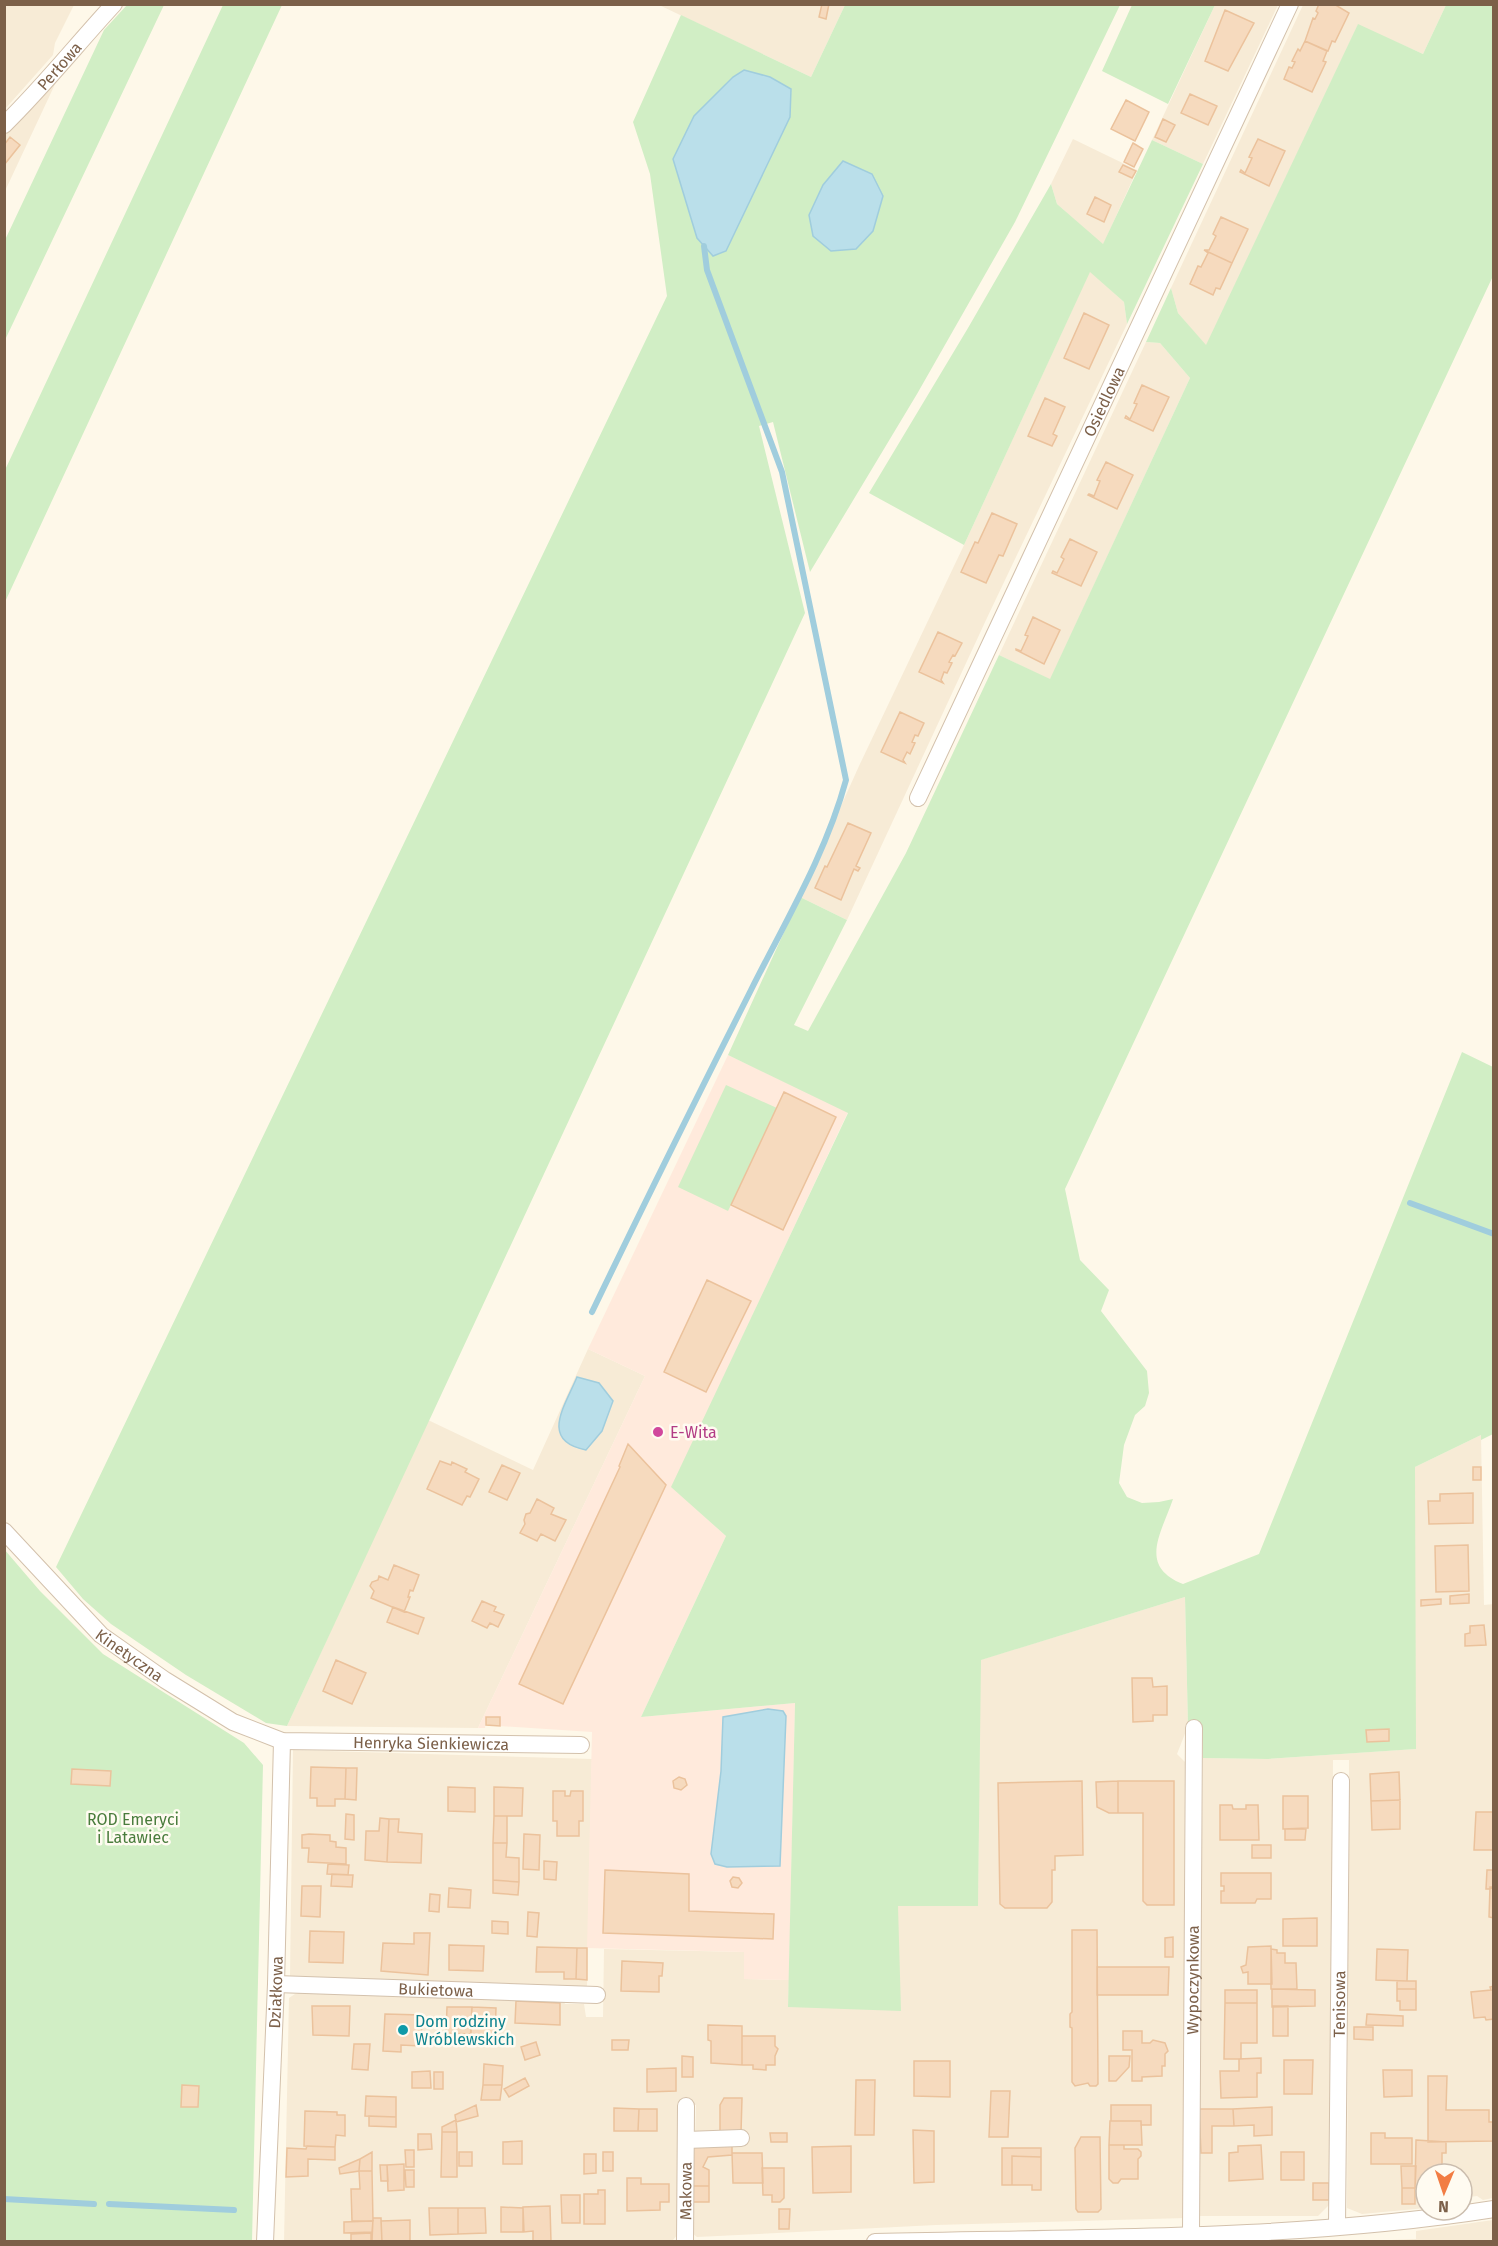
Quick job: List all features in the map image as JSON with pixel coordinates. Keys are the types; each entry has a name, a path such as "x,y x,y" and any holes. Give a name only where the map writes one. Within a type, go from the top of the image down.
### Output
{"street":[{"name":"Perłowa","path":"4,125 29,101 114,4"},
{"name":"Osiedlowa","path":"918,798 1290,4"},
{"name":"Kinetyczna","path":"4,1531 101,1635 165,1680 233,1722 282,1741"},
{"name":"Wypoczynkowa","path":"1191,2234 1194,1728"},
{"name":"Henryka Sienkiewicza","path":"282,1741 580,1745"},
{"name":"Działkowa","path":"266,2241 282,1741"},
{"name":"Tenisowa","path":"1337,2226 1341,1781"},
{"name":"Bukietowa","path":"276,1984 597,1995"},
{"name":"Makowa","path":"685,2241 686,2106"},
{"name":"Makowa","path":"686,2140 741,2138"},
{"path":"875,2241 1158,2238 1337,2226 1437,2217 1494,2209"}],"shaded area":[{"path":"5,4 74,5 55,43 53,55 5,109"},
{"path":"659,5 845,5 811,77"},
{"path":"1215,5 1278,5 1203,164 1152,140"},
{"path":"1303,5 1446,5 1423,54 1358,25 1206,346 1178,313 1171,288"},
{"path":"57,80 5,191 5,135"},
{"path":"1073,139 1137,170 1103,245 1057,204 1051,184"},
{"path":"1090,271 1124,302 1127,324 847,920 800,897"},
{"path":"1146,342 1160,343 1190,378 1050,680 999,655"},
{"name":"E-Wita","path":"728,1055 848,1112 672,1487 726,1536 641,1717 795,1703 789,1980 744,1979 744,1952 587,1948 592,1732 500,1726 500,1717 486,1717 485,1728 478,1728 645,1376 588,1349"},
{"path":"588,1349 645,1376 478,1728 287,1726 428,1420 533,1470"},
{"path":"1481,1435 1484,1605 1494,1604 1493,2198 1483,2200 1474,2196 1474,2162 1414,2162 1414,2209 1362,2214 1347,2208 1349,1760 1333,1760 1330,2204 1318,2216 1197,2216 1203,1758 1268,1759 1415,1749 1415,1467"},
{"path":"1185,1597 1188,1726 1177,1754 1185,1762 1186,2218 936,2225 697,2237 692,2233 696,2105 683,2104 682,2229 673,2240 635,2242 284,2242 289,1998 302,1992 563,1999 565,2004 584,2004 586,2017 603,2017 604,1949 744,1952 744,1979 789,1980 788,2006 898,1906 978,1905 980,1660"},
{"path":"293,1750 592,1759 587,1986 539,1988 290,1978"},
{"path":"1493,2220 1493,2241 1365,2241 1416,2239 1416,2231"}],"green space":[{"path":"127,5 164,5 5,340 5,240 104,30"},
{"path":"223,5 282,5 5,602 5,470"},
{"path":"845,5 1120,5 1015,222 917,394 810,572 773,422 759,426 805,613 287,1726 266,1723 186,1675 111,1624 83,1599 56,1567 667,296 650,174 633,122 681,15 811,77"},
{"path":"1132,5 1215,5 1168,104 1102,71"},
{"path":"1446,5 1493,5 1493,276 1065,1189 1080,1260 1109,1290 1101,1311 1147,1371 1149,1393 1145,1406 1135,1415 1124,1445 1119,1483 1127,1497 1142,1503 1173,1499 1159,1537 1157,1558 1161,1568 1169,1577 1183,1584 1259,1554 1462,1052 1493,1067 1493,1434 1481,1440 1481,1435 1415,1467 1416,1749 1268,1759 1203,1758 1202,1728 1188,1726 1185,1597 981,1660 978,1906 898,1906 901,2011 788,2007 795,1703 641,1717 726,1536 671,1487 848,1113 728,1055 800,897 847,920 794,1025 808,1031 906,853 999,655 1050,679 1190,378 1160,343 1146,342 1171,288 1178,313 1206,345 1358,24 1423,54"},
{"path":"1152,140 1203,164 1127,324 1124,302 1090,272 964,545 869,493 1051,184 1057,204 1103,244"},
{"path":"726,1085 777,1108 728,1211 678,1187"},
{"name":"ROD Emeryci i Latawiec","path":"4,1549 40,1591 103,1654 244,1743 263,1765 252,2241 5,2241"}],"water":[{"path":"744,70 770,77 791,89 790,117 726,251 713,256 697,238 673,159 694,116 733,77"},
{"path":"843,161 872,174 883,196 873,231 856,249 831,251 813,236 809,215 823,185"},
{"path":"577,1377 599,1383 613,1401 602,1431 586,1450 563,1439 559,1431 562,1410"},
{"path":"768,1709 783,1711 786,1716 780,1866 727,1867 715,1864 711,1854 721,1771 723,1717"}],"building":[{"path":"822,4 829,4 826,19 819,17"},
{"path":"1319,4 1334,4 1349,13 1328,51 1305,41 1313,18 1315,19 1318,13 1316,11"},
{"path":"1225,10 1254,23 1228,71 1205,61"},
{"path":"1305,41 1327,51 1323,61 1326,62 1312,92 1284,79 1289,67 1292,68 1295,62 1292,61 1298,49 1300,51"},
{"path":"1190,94 1217,106 1208,125 1181,113"},
{"path":"1126,100 1149,112 1135,141 1111,129"},
{"path":"1163,119 1175,125 1166,142 1155,137"},
{"path":"10,137 20,145 4,165 4,145"},
{"path":"1258,139 1285,151 1269,186 1240,172 1241,170 1245,173 1252,158 1249,157"},
{"path":"1133,143 1143,149 1134,167 1124,162"},
{"path":"1123,165 1136,171 1132,178 1119,172"},
{"path":"1095,197 1111,205 1104,222 1087,214"},
{"path":"1221,217 1248,229 1232,263 1204,250 1209,250"},
{"path":"1204,250 1232,263 1220,289 1216,288 1213,295 1190,284 1198,266 1201,267 1208,253"},
{"path":"1084,313 1109,325 1089,369 1064,358"},
{"path":"1142,385 1169,397 1153,431 1125,418 1126,416 1130,419"},
{"path":"1045,398 1065,407 1053,434 1057,436 1052,446 1028,436"},
{"path":"1106,462 1133,475 1117,509 1088,495 1094,496 1100,481 1097,480"},
{"path":"992,513 1017,524 1003,556 999,555 986,583 961,572"},
{"path":"1070,539 1097,552 1081,586 1052,573 1053,571 1057,573 1064,559 1061,557"},
{"path":"1033,617 1060,630 1044,664 1016,650 1021,651"},
{"path":"938,632 962,643 949,662 952,663 947,673 944,672 941,680 943,683 919,672"},
{"path":"900,712 924,723 918,736 915,735 912,742 915,743 910,754 907,752 903,760 905,763 881,752"},
{"path":"848,823 871,833 856,866 860,868 858,871 854,869 841,900 815,888"},
{"path":"784,1092 836,1117 783,1230 731,1205"},
{"path":"707,1280 751,1301 706,1392 664,1372"},
{"path":"628,1444 666,1485 563,1704 519,1684 620,1467"},
{"path":"440,1461 451,1465 452,1462 467,1469 465,1472 479,1479 470,1497 467,1496 462,1505 427,1489"},
{"path":"502,1465 520,1473 507,1500 489,1492"},
{"path":"1473,1467 1481,1467 1481,1480 1473,1480"},
{"path":"1473,1493 1473,1523 1429,1524 1428,1501 1440,1501 1440,1494"},
{"path":"537,1499 554,1508 551,1514 566,1520 555,1541 541,1534 537,1541 520,1533 525,1524 526,1514 530,1513"},
{"path":"1468,1545 1469,1591 1436,1592 1435,1546"},
{"path":"394,1565 419,1575 413,1591 410,1590 408,1597 410,1597 404,1612 371,1598 374,1591 370,1586 372,1582 378,1580 379,1576 388,1580"},
{"path":"1469,1594 1469,1603 1450,1604 1450,1596"},
{"path":"1441,1599 1441,1604 1421,1606 1421,1600"},
{"path":"482,1601 496,1607 494,1611 504,1615 498,1627 490,1623 487,1628 472,1621"},
{"path":"393,1607 424,1618 418,1634 387,1622"},
{"path":"1484,1625 1486,1645 1465,1646 1465,1634 1470,1633 1470,1626"},
{"path":"336,1660 366,1673 352,1704 323,1691"},
{"path":"1132,1678 1152,1678 1153,1687 1167,1686 1167,1715 1153,1715 1153,1721 1133,1722"},
{"path":"486,1717 500,1717 500,1726 486,1725"},
{"path":"1389,1729 1389,1741 1367,1742 1366,1730"},
{"path":"311,1767 346,1768 345,1799 335,1799 335,1806 317,1806 317,1798 310,1798"},
{"path":"346,1768 357,1768 356,1800 345,1799"},
{"path":"72,1769 111,1771 110,1786 71,1784"},
{"path":"1399,1772 1400,1800 1371,1801 1370,1774"},
{"path":"679,1777 685,1779 687,1785 681,1790 674,1788 673,1781"},
{"path":"1082,1781 1083,1855 1055,1856 1055,1870 1052,1870 1052,1902 1047,1908 1005,1908 1000,1904 998,1783"},
{"path":"1118,1781 1118,1813 1109,1813 1097,1807 1096,1782"},
{"path":"1118,1781 1174,1781 1174,1905 1147,1905 1143,1901 1143,1813 1118,1813"},
{"path":"448,1787 475,1788 475,1812 448,1811"},
{"path":"494,1787 523,1788 522,1816 494,1816"},
{"path":"553,1791 565,1791 565,1796 570,1796 571,1791 583,1791 583,1821 579,1821 579,1836 557,1836 557,1821 553,1821"},
{"path":"1283,1796 1308,1796 1308,1828 1283,1829"},
{"path":"1400,1800 1400,1829 1372,1830 1371,1801"},
{"path":"1220,1805 1232,1805 1233,1809 1246,1809 1246,1805 1258,1805 1259,1840 1220,1840"},
{"path":"1476,1812 1494,1812 1494,1850 1474,1850"},
{"path":"346,1814 354,1815 354,1840 345,1839"},
{"path":"494,1816 507,1816 507,1843 493,1843"},
{"path":"380,1818 389,1819 387,1862 365,1860 366,1831 379,1831"},
{"path":"389,1819 399,1819 398,1832 422,1834 421,1863 387,1862"},
{"path":"1285,1829 1306,1829 1305,1840 1285,1840"},
{"path":"524,1834 540,1835 539,1870 523,1869"},
{"path":"302,1835 330,1835 330,1841 336,1842 336,1847 346,1848 346,1864 308,1862 309,1848 302,1848"},
{"path":"493,1843 507,1843 506,1857 519,1858 519,1882 493,1880"},
{"path":"1252,1845 1271,1845 1271,1858 1252,1858"},
{"path":"544,1861 557,1862 556,1880 544,1879"},
{"path":"328,1864 349,1865 348,1875 327,1874"},
{"path":"605,1870 689,1874 689,1911 774,1914 773,1939 603,1933"},
{"path":"1487,1870 1494,1870 1494,1887 1490,1889 1486,1889"},
{"path":"1221,1873 1271,1873 1271,1899 1257,1899 1255,1903 1221,1903 1221,1891 1224,1891 1224,1886 1221,1886"},
{"path":"332,1874 353,1875 352,1887 331,1886"},
{"path":"733,1877 739,1878 742,1883 738,1888 732,1887 730,1881"},
{"path":"493,1880 519,1882 518,1895 493,1893"},
{"path":"302,1886 321,1886 320,1917 301,1916"},
{"path":"1490,1887 1494,1887 1494,1918 1489,1917"},
{"path":"449,1888 471,1890 470,1908 448,1907"},
{"path":"430,1894 440,1895 439,1912 429,1911"},
{"path":"528,1912 539,1913 537,1937 527,1936"},
{"path":"1317,1918 1317,1946 1283,1946 1283,1919"},
{"path":"492,1921 508,1922 508,1934 492,1933"},
{"path":"1072,1930 1097,1930 1098,2084 1096,2086 1090,2086 1088,2083 1075,2086 1072,2082 1070,2014 1072,2012"},
{"path":"310,1931 344,1932 343,1963 309,1962"},
{"path":"414,1933 430,1933 428,1975 381,1971 383,1943 414,1944"},
{"path":"1173,1937 1173,1957 1165,1957 1165,1938"},
{"path":"449,1945 484,1946 483,1971 449,1970"},
{"path":"1271,1946 1272,1984 1248,1984 1248,1972 1243,1973 1241,1967 1246,1965 1248,1947"},
{"path":"537,1947 577,1948 576,1979 564,1979 564,1972 536,1972"},
{"path":"577,1948 587,1948 587,1980 576,1979"},
{"path":"1271,1949 1277,1950 1277,1953 1285,1953 1285,1963 1296,1963 1297,1989 1271,1989"},
{"path":"1377,1949 1408,1950 1407,1981 1376,1980"},
{"path":"622,1961 663,1963 662,1976 659,1976 659,1992 621,1991"},
{"path":"1097,1967 1169,1967 1168,1995 1097,1995"},
{"path":"1397,1981 1416,1981 1416,1989 1397,1989"},
{"path":"1494,1986 1494,2019 1474,2018 1471,1992 1491,1990 1490,1987"},
{"path":"1272,1989 1315,1990 1315,2006 1272,2007"},
{"path":"1397,1989 1416,1989 1416,2010 1400,2010"},
{"path":"1225,1990 1257,1990 1257,2003 1225,2003"},
{"path":"516,2001 560,2003 560,2025 515,2023"},
{"path":"1225,2003 1257,2003 1257,2043 1241,2043 1241,2059 1224,2059"},
{"path":"312,2006 350,2006 349,2036 313,2035"},
{"path":"1273,2006 1288,2006 1288,2036 1273,2036"},
{"path":"447,2007 472,2007 471,2034 446,2033"},
{"path":"472,2007 496,2008 495,2035 481,2035 480,2045 470,2044"},
{"name":"Dom rodziny Wróblewskich","path":"385,2014 422,2015 421,2046 401,2045 401,2052 383,2051"},
{"path":"1367,2014 1403,2016 1403,2026 1366,2025"},
{"path":"708,2025 742,2026 742,2065 711,2063"},
{"path":"1354,2027 1373,2027 1373,2040 1354,2039"},
{"path":"1123,2031 1142,2031 1142,2043 1150,2043 1153,2040 1165,2043 1168,2051 1165,2054 1165,2066 1162,2066 1162,2076 1142,2077 1142,2081 1132,2081 1132,2050 1123,2050"},
{"path":"742,2036 775,2036 775,2046 778,2049 775,2065 766,2065 766,2070 753,2069 753,2065 742,2065"},
{"path":"612,2040 629,2040 628,2050 612,2050"},
{"path":"536,2042 540,2055 525,2060 521,2047"},
{"path":"354,2044 370,2044 368,2070 352,2069"},
{"path":"682,2056 693,2057 693,2077 682,2077"},
{"path":"1109,2056 1130,2056 1129,2067 1116,2081 1109,2081"},
{"path":"1261,2058 1261,2073 1257,2073 1257,2097 1221,2098 1220,2071 1239,2071 1239,2059"},
{"path":"1284,2060 1313,2060 1312,2094 1284,2094"},
{"path":"914,2061 950,2061 950,2097 914,2096"},
{"path":"484,2064 503,2066 502,2085 483,2085"},
{"path":"676,2068 676,2091 647,2092 647,2069"},
{"path":"1383,2070 1412,2070 1412,2096 1384,2097"},
{"path":"430,2071 431,2088 412,2088 412,2072"},
{"path":"434,2072 443,2072 443,2089 434,2089"},
{"path":"1428,2076 1447,2076 1446,2110 1489,2110 1489,2122 1493,2122 1493,2141 1428,2142"},
{"path":"525,2078 529,2086 509,2097 504,2089"},
{"path":"856,2080 875,2080 874,2135 855,2135"},
{"path":"182,2085 199,2086 198,2107 181,2107"},
{"path":"483,2085 502,2085 500,2100 481,2100"},
{"path":"991,2091 1010,2091 1008,2137 989,2137"},
{"path":"366,2096 396,2097 396,2117 365,2116"},
{"path":"724,2098 742,2098 741,2133 720,2134 720,2105"},
{"path":"476,2105 478,2116 456,2122 455,2115"},
{"path":"1111,2105 1151,2105 1151,2125 1141,2125 1141,2121 1111,2121"},
{"path":"1272,2107 1272,2135 1254,2136 1254,2125 1234,2126 1233,2109"},
{"path":"614,2108 639,2109 638,2131 614,2131"},
{"path":"639,2109 657,2109 657,2131 638,2131"},
{"path":"1199,2109 1233,2109 1234,2126 1212,2126 1212,2153 1201,2153"},
{"path":"305,2111 337,2112 337,2115 345,2115 345,2136 336,2135 335,2147 304,2146"},
{"path":"369,2116 396,2117 396,2127 369,2126"},
{"path":"456,2120 457,2132 442,2132 442,2127"},
{"path":"1110,2121 1141,2121 1142,2145 1109,2145"},
{"path":"913,2130 934,2131 934,2182 914,2183"},
{"path":"442,2132 457,2132 457,2177 441,2177"},
{"path":"770,2133 787,2133 787,2142 771,2142"},
{"path":"1371,2133 1385,2133 1385,2138 1412,2138 1412,2164 1371,2164"},
{"path":"418,2134 431,2134 432,2149 418,2150"},
{"path":"1081,2137 1100,2137 1101,2209 1098,2212 1078,2212 1076,2209 1075,2148"},
{"path":"1416,2140 1446,2142 1446,2153 1442,2153 1442,2162 1416,2162"},
{"path":"522,2141 522,2164 503,2164 503,2142"},
{"path":"1109,2145 1124,2145 1124,2149 1138,2149 1141,2152 1138,2159 1138,2179 1121,2179 1118,2183 1113,2183 1109,2179"},
{"path":"1261,2145 1263,2179 1229,2181 1229,2153 1238,2152 1238,2146"},
{"path":"307,2146 335,2147 335,2160 308,2159 308,2176 286,2177 287,2148 306,2149"},
{"path":"732,2146 732,2155 708,2157 703,2167 709,2170 709,2186 692,2186 692,2147"},
{"path":"851,2146 851,2192 813,2193 812,2147"},
{"path":"1002,2148 1041,2148 1041,2157 1012,2156 1012,2185 1002,2185"},
{"path":"405,2150 414,2150 414,2167 406,2167"},
{"path":"372,2152 372,2171 359,2171 360,2159"},
{"path":"459,2152 472,2152 472,2166 459,2166"},
{"path":"603,2152 613,2152 613,2171 603,2171"},
{"path":"1281,2152 1304,2152 1304,2180 1281,2180"},
{"path":"732,2153 762,2153 763,2183 733,2183"},
{"path":"584,2154 596,2154 596,2173 584,2174"},
{"path":"1012,2156 1041,2157 1041,2190 1032,2190 1032,2185 1012,2185"},
{"path":"360,2159 359,2171 340,2174 339,2168"},
{"path":"404,2164 404,2190 388,2191 387,2165"},
{"path":"380,2165 387,2165 388,2181 381,2181"},
{"path":"1401,2166 1414,2166 1414,2188 1402,2188"},
{"path":"762,2168 784,2168 784,2198 780,2202 772,2202 772,2195 763,2195"},
{"path":"405,2170 414,2170 414,2187 406,2187"},
{"path":"359,2171 372,2171 373,2221 352,2221 351,2189 360,2189"},
{"path":"627,2178 641,2178 641,2184 669,2184 669,2202 660,2202 660,2210 627,2211"},
{"path":"1313,2183 1329,2183 1329,2200 1313,2200"},
{"path":"692,2186 709,2186 709,2202 692,2202"},
{"path":"1402,2188 1414,2188 1414,2204 1402,2204"},
{"path":"598,2190 605,2190 605,2224 584,2224 584,2194 598,2194"},
{"path":"561,2195 580,2195 580,2223 562,2223"},
{"path":"550,2206 551,2242 533,2242 533,2231 524,2232 523,2207"},
{"path":"501,2207 523,2208 523,2232 501,2232"},
{"path":"429,2208 458,2208 458,2234 430,2235"},
{"path":"458,2208 485,2208 486,2233 458,2234"},
{"path":"779,2209 790,2209 789,2229 779,2229"},
{"path":"373,2218 381,2218 382,2242 372,2242"},
{"path":"410,2220 410,2242 382,2242 381,2221"},
{"path":"373,2221 372,2232 344,2233 344,2222"},
{"path":"371,2233 371,2242 351,2242 351,2234"}],"waterway":[{"path":"592,1312 804,887 828,834 846,780 782,472 707,270 704,246"},
{"path":"1410,1203 1494,1234"},
{"path":"4,2199 94,2204"},
{"path":"109,2204 234,2210"}],"place":[{"name":"E-Wita","path":"658,1432"},
{"name":"Dom rodziny Wróblewskich","path":"403,2030"}]}
